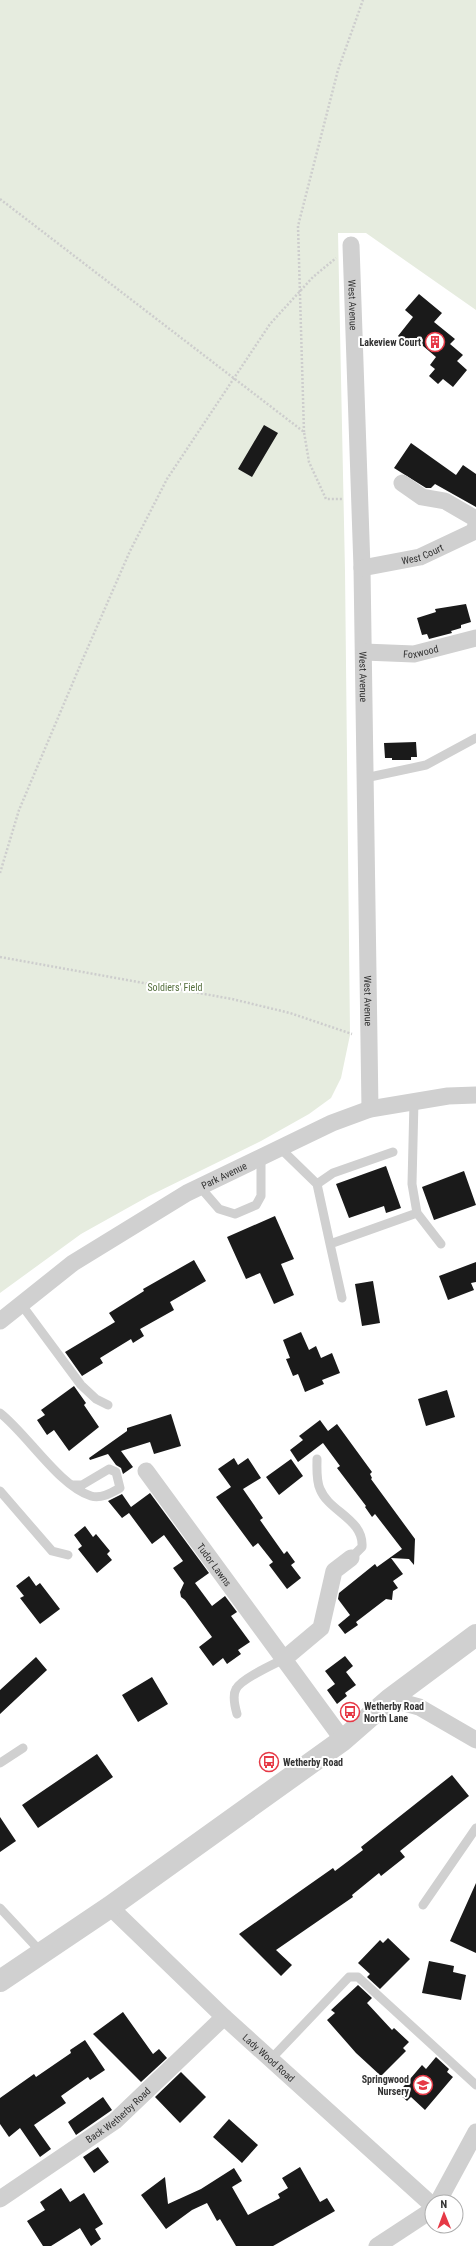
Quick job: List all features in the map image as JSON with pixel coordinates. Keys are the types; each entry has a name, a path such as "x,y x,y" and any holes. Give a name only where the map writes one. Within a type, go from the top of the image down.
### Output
{"street":[{"name":"West Avenue","path":"352,245 364,652 370,1109"},
{"path":"402,483 422,497 446,501 476,519"},
{"name":"West Court","path":"362,568 420,557 473,532 476,526"},
{"name":"Foxwood","path":"364,652 414,654 476,638"},
{"name":"Park Avenue","path":"0,1321 73,1263 200,1186 332,1123 370,1109 448,1096 476,1095"},
{"name":"Tudor Lawns","path":"146,1471 343,1740"},
{"path":"284,1658 321,1628 334,1571 352,1558"},
{"path":"0,1981 110,1907 343,1740 390,1699 476,1635"},
{"path":"390,1699 419,1707 476,1740"},
{"name":"Lady Wood Road","path":"110,1907 224,2017 424,2198"},
{"name":"Back Wetherby Road","path":"0,2199 115,2121 224,2017"},
{"path":"442,2194 476,2132"},
{"path":"377,2246 424,2215"}],"lane":[{"path":"365,778 426,766 476,738"},
{"path":"414,1102 412,1184 417,1213 441,1244"},
{"path":"280,1148 317,1184 342,1298"},
{"path":"317,1184 333,1173 393,1152"},
{"path":"200,1186 219,1209 235,1214 256,1205 261,1196 261,1157"},
{"path":"330,1244 417,1213"},
{"path":"21,1304 81,1385 96,1399 108,1405"},
{"path":"0,1413 15,1424 64,1481 91,1496 107,1495 120,1488 116,1472 109,1469 82,1484 73,1485"},
{"path":"318,1459 317,1474 320,1490 353,1523 363,1540 362,1547 352,1558"},
{"path":"0,1491 52,1551 68,1555"},
{"path":"237,1714 234,1695 236,1688 242,1682 284,1658"},
{"path":"0,1763 24,1748"},
{"path":"424,1905 476,1828"},
{"path":"0,1908 42,1953"},
{"path":"271,2059 349,1977 358,1977 476,2085"}],"path":[{"path":"360,498 326,498 309,462 304,432 298,226 338,70 363,0"},
{"path":"0,199 304,432"},
{"path":"0,873 19,810 130,551 167,479 270,324 313,277 352,245"},
{"path":"0,957 232,999 290,1013 369,1040"}],"green space":[{"name":"Soldiers' Field","path":"0,0 476,0 476,310 366,233 338,233 345,571 350,1035 341,1078 331,1098 309,1114 261,1141 149,1196 81,1234 0,1293"}],"building":[{"name":"Lakeview Court","path":"419,294 442,313 434,322 455,339 450,344 463,355 457,361 467,370 453,387 443,379 438,384 429,376 435,369 430,365 436,357 416,340 411,347 398,336 413,317 405,310"},
{"path":"264,425 278,433 252,477 238,469"},
{"path":"411,443 456,475 463,465 476,474 476,507 435,484 431,488 426,488 394,468"},
{"path":"466,604 471,622 461,625 461,628 451,631 452,633 429,639 427,634 422,635 417,618 436,612 435,609"},
{"path":"416,742 417,757 411,757 411,760 392,760 392,758 385,758 384,743"},
{"path":"386,1166 401,1208 386,1213 384,1206 349,1218 336,1184"},
{"path":"464,1171 476,1205 434,1220 422,1187"},
{"path":"275,1216 294,1259 281,1264 294,1295 274,1304 260,1273 246,1279 227,1237"},
{"path":"194,1260 206,1281 170,1302 174,1310 140,1329 144,1336 133,1343 131,1339 100,1358 103,1363 82,1376 65,1352 115,1322 109,1313 144,1291 143,1289"},
{"path":"476,1262 476,1282 471,1283 474,1290 448,1300 439,1276"},
{"path":"373,1281 380,1323 362,1326 355,1284"},
{"path":"301,1332 309,1350 316,1346 321,1358 332,1353 340,1373 322,1380 324,1384 305,1392 298,1374 293,1376 286,1359 290,1358 283,1340"},
{"path":"74,1386 86,1403 84,1405 99,1427 69,1451 54,1430 47,1435 37,1420 45,1415 41,1410"},
{"path":"447,1390 455,1417 426,1426 418,1399"},
{"path":"171,1414 181,1446 154,1454 150,1442 121,1451 133,1467 123,1474 121,1468 116,1465 108,1454 90,1460 89,1458 127,1431 127,1428"},
{"path":"320,1420 328,1431 337,1424 372,1472 370,1474 371,1479 415,1539 414,1565 409,1559 391,1558 403,1574 393,1581 398,1588 393,1591 392,1600 386,1599 356,1622 358,1625 345,1634 338,1625 350,1615 338,1599 339,1593 375,1564 377,1567 402,1549 375,1514 372,1517 365,1507 366,1506 337,1468 340,1466 323,1443 298,1462 290,1450 303,1440 299,1436"},
{"path":"234,1458 238,1465 248,1458 261,1478 243,1489 263,1518 260,1520 284,1554 287,1551 295,1562 291,1565 301,1578 287,1589 269,1565 273,1562 258,1543 253,1547 216,1497 231,1487 218,1469"},
{"path":"291,1459 303,1476 279,1495 266,1477"},
{"path":"150,1493 209,1573 195,1583 212,1606 225,1596 237,1612 231,1616 250,1642 238,1650 241,1654 227,1664 223,1658 213,1666 199,1647 212,1637 185,1600 181,1597 180,1592 184,1583 173,1568 183,1561 164,1535 152,1544 129,1513 122,1518 108,1501 122,1494 131,1507"},
{"path":"85,1526 93,1537 96,1534 110,1551 107,1554 112,1560 97,1573 78,1549 82,1546 74,1535"},
{"path":"29,1576 36,1586 40,1583 60,1609 40,1624 20,1598 24,1596 16,1586"},
{"path":"345,1656 353,1666 346,1672 356,1685 345,1693 347,1696 337,1704 327,1690 335,1684 325,1671"},
{"path":"36,1657 47,1670 0,1714 0,1690"},
{"path":"152,1677 168,1704 138,1722 122,1695"},
{"path":"97,1754 113,1777 38,1828 22,1805"},
{"path":"452,1775 469,1796 400,1851 405,1857 381,1876 379,1873 352,1895 353,1897 276,1950 292,1965 281,1976 239,1934 333,1868 335,1871 363,1850 361,1847"},
{"path":"0,1817 16,1841 0,1852"},
{"path":"476,1883 476,1953 450,1941"},
{"path":"388,1938 410,1959 380,1989 367,1977 370,1974 358,1963 380,1940 383,1943"},
{"path":"429,1961 454,1966 453,1972 466,1975 461,2000 422,1993"},
{"path":"358,1985 372,1998 367,2003 392,2030 394,2028 409,2042 403,2048 406,2051 381,2076 356,2053 327,2020 335,2013 331,2010"},
{"path":"123,2012 153,2054 159,2049 167,2058 141,2082 93,2034"},
{"path":"85,2040 105,2070 90,2080 88,2077 61,2096 66,2103 34,2125 51,2149 40,2157 20,2128 9,2137 0,2124 0,2098 34,2074 36,2077 71,2053 70,2050"},
{"name":"Springwood Nursery","path":"436,2057 449,2069 447,2072 453,2077 425,2110 411,2097 407,2101 398,2093 422,2065 426,2069"},
{"path":"181,2072 206,2097 180,2123 155,2097"},
{"path":"103,2097 112,2110 76,2135 68,2122"},
{"path":"229,2119 258,2145 242,2163 213,2137"},
{"path":"98,2147 109,2162 94,2173 83,2157"},
{"path":"300,2167 320,2202 327,2198 335,2211 273,2246 236,2246 220,2219 217,2221 207,2203 192,2210 166,2229 141,2195 165,2177 168,2204 201,2189 234,2168 242,2181 232,2187 248,2215 280,2198 278,2194 288,2188 282,2178"},
{"path":"61,2188 70,2202 84,2193 103,2224 95,2229 101,2239 91,2246 80,2228 51,2246 43,2246 27,2221 45,2210 40,2202"}],"place":[{"name":"Lakeview Court","path":"435,342"},
{"name":"Wetherby Road North Lane","path":"350,1712"},
{"name":"Wetherby Road","path":"269,1762"},
{"name":"Springwood Nursery","path":"423,2085"}]}
